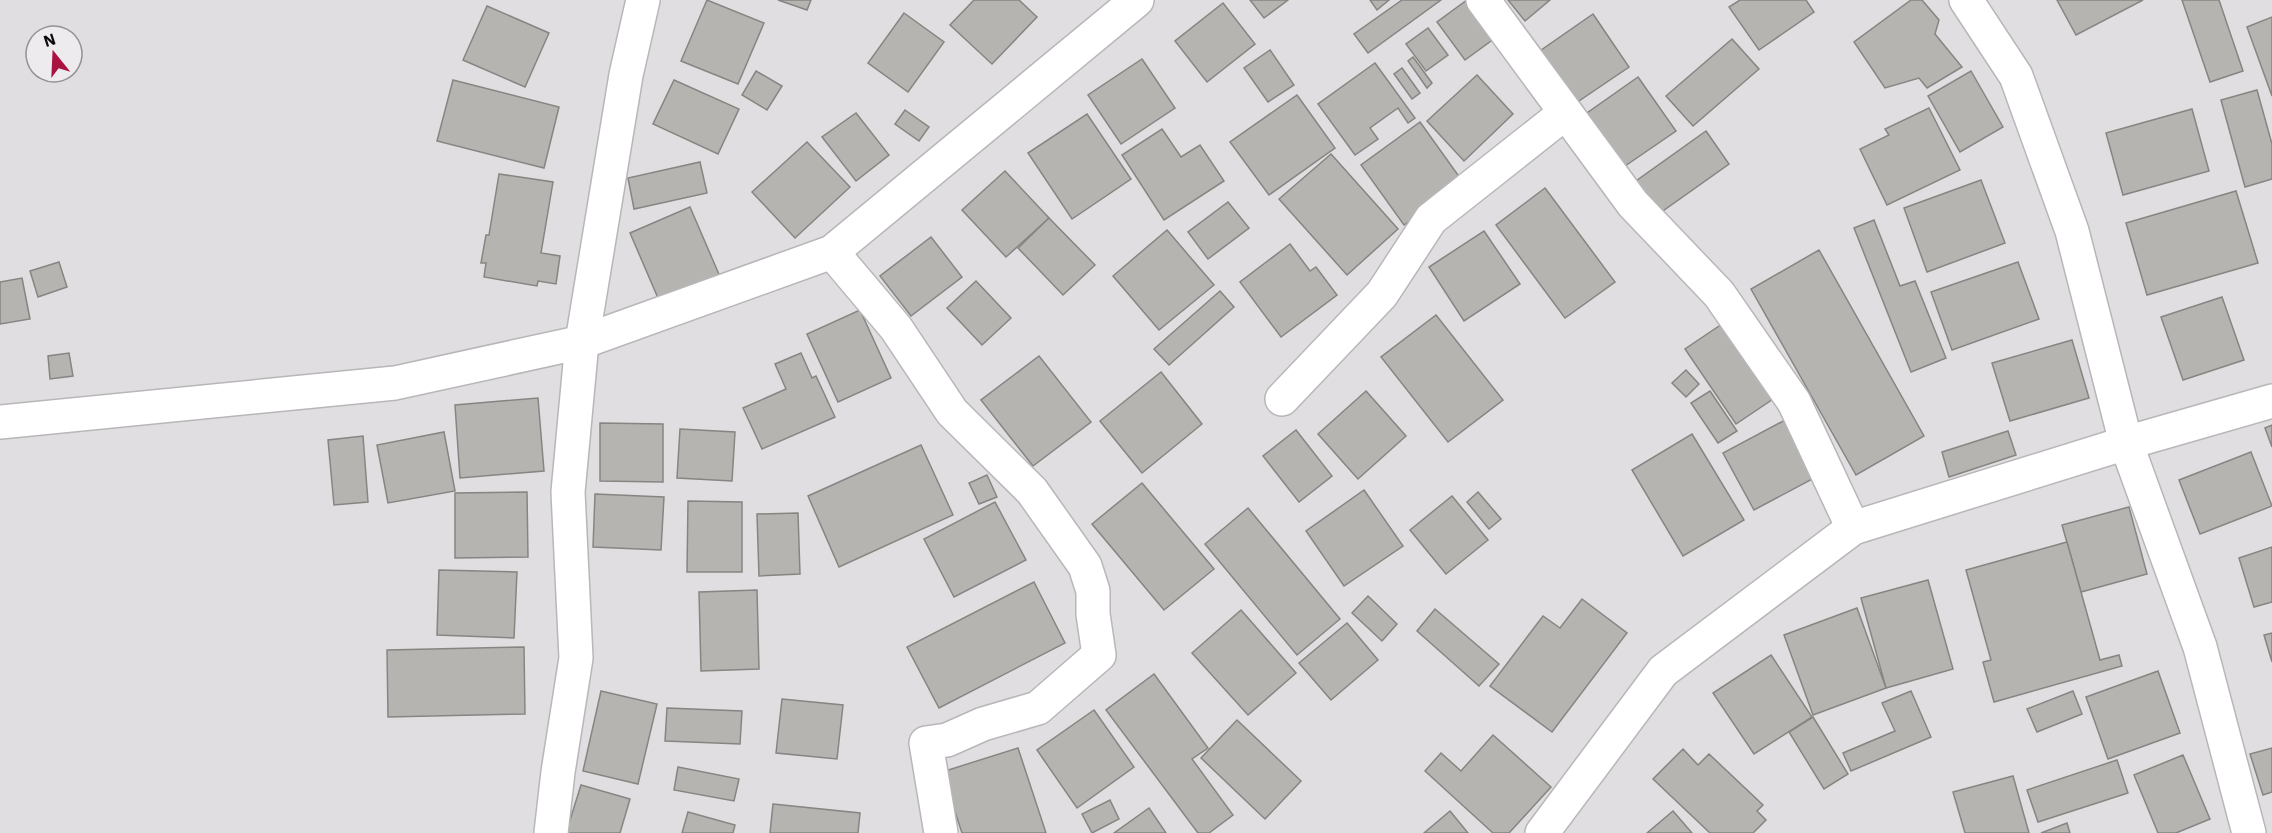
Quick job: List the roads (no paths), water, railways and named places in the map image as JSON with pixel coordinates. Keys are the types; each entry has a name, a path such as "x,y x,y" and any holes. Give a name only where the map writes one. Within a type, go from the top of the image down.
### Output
{"street":[{"path":"550,833 576,658 568,492 582,342 626,75 643,0"},
{"path":"0,422 395,383 582,342 832,252 1137,0"},
{"path":"1483,0 1633,204 1719,294 1794,402 1853,528"},
{"path":"1966,0 2016,76 2072,231 2127,443 2200,647 2249,833"},
{"path":"1282,399 1382,294 1431,219 1565,113"},
{"path":"832,252 896,328 952,412 1032,491 1085,566 1093,591 1093,614 1099,655 1038,708 983,724 947,740 926,743 941,833"},
{"path":"1542,833 1663,671 1853,528 2272,400"}]}
